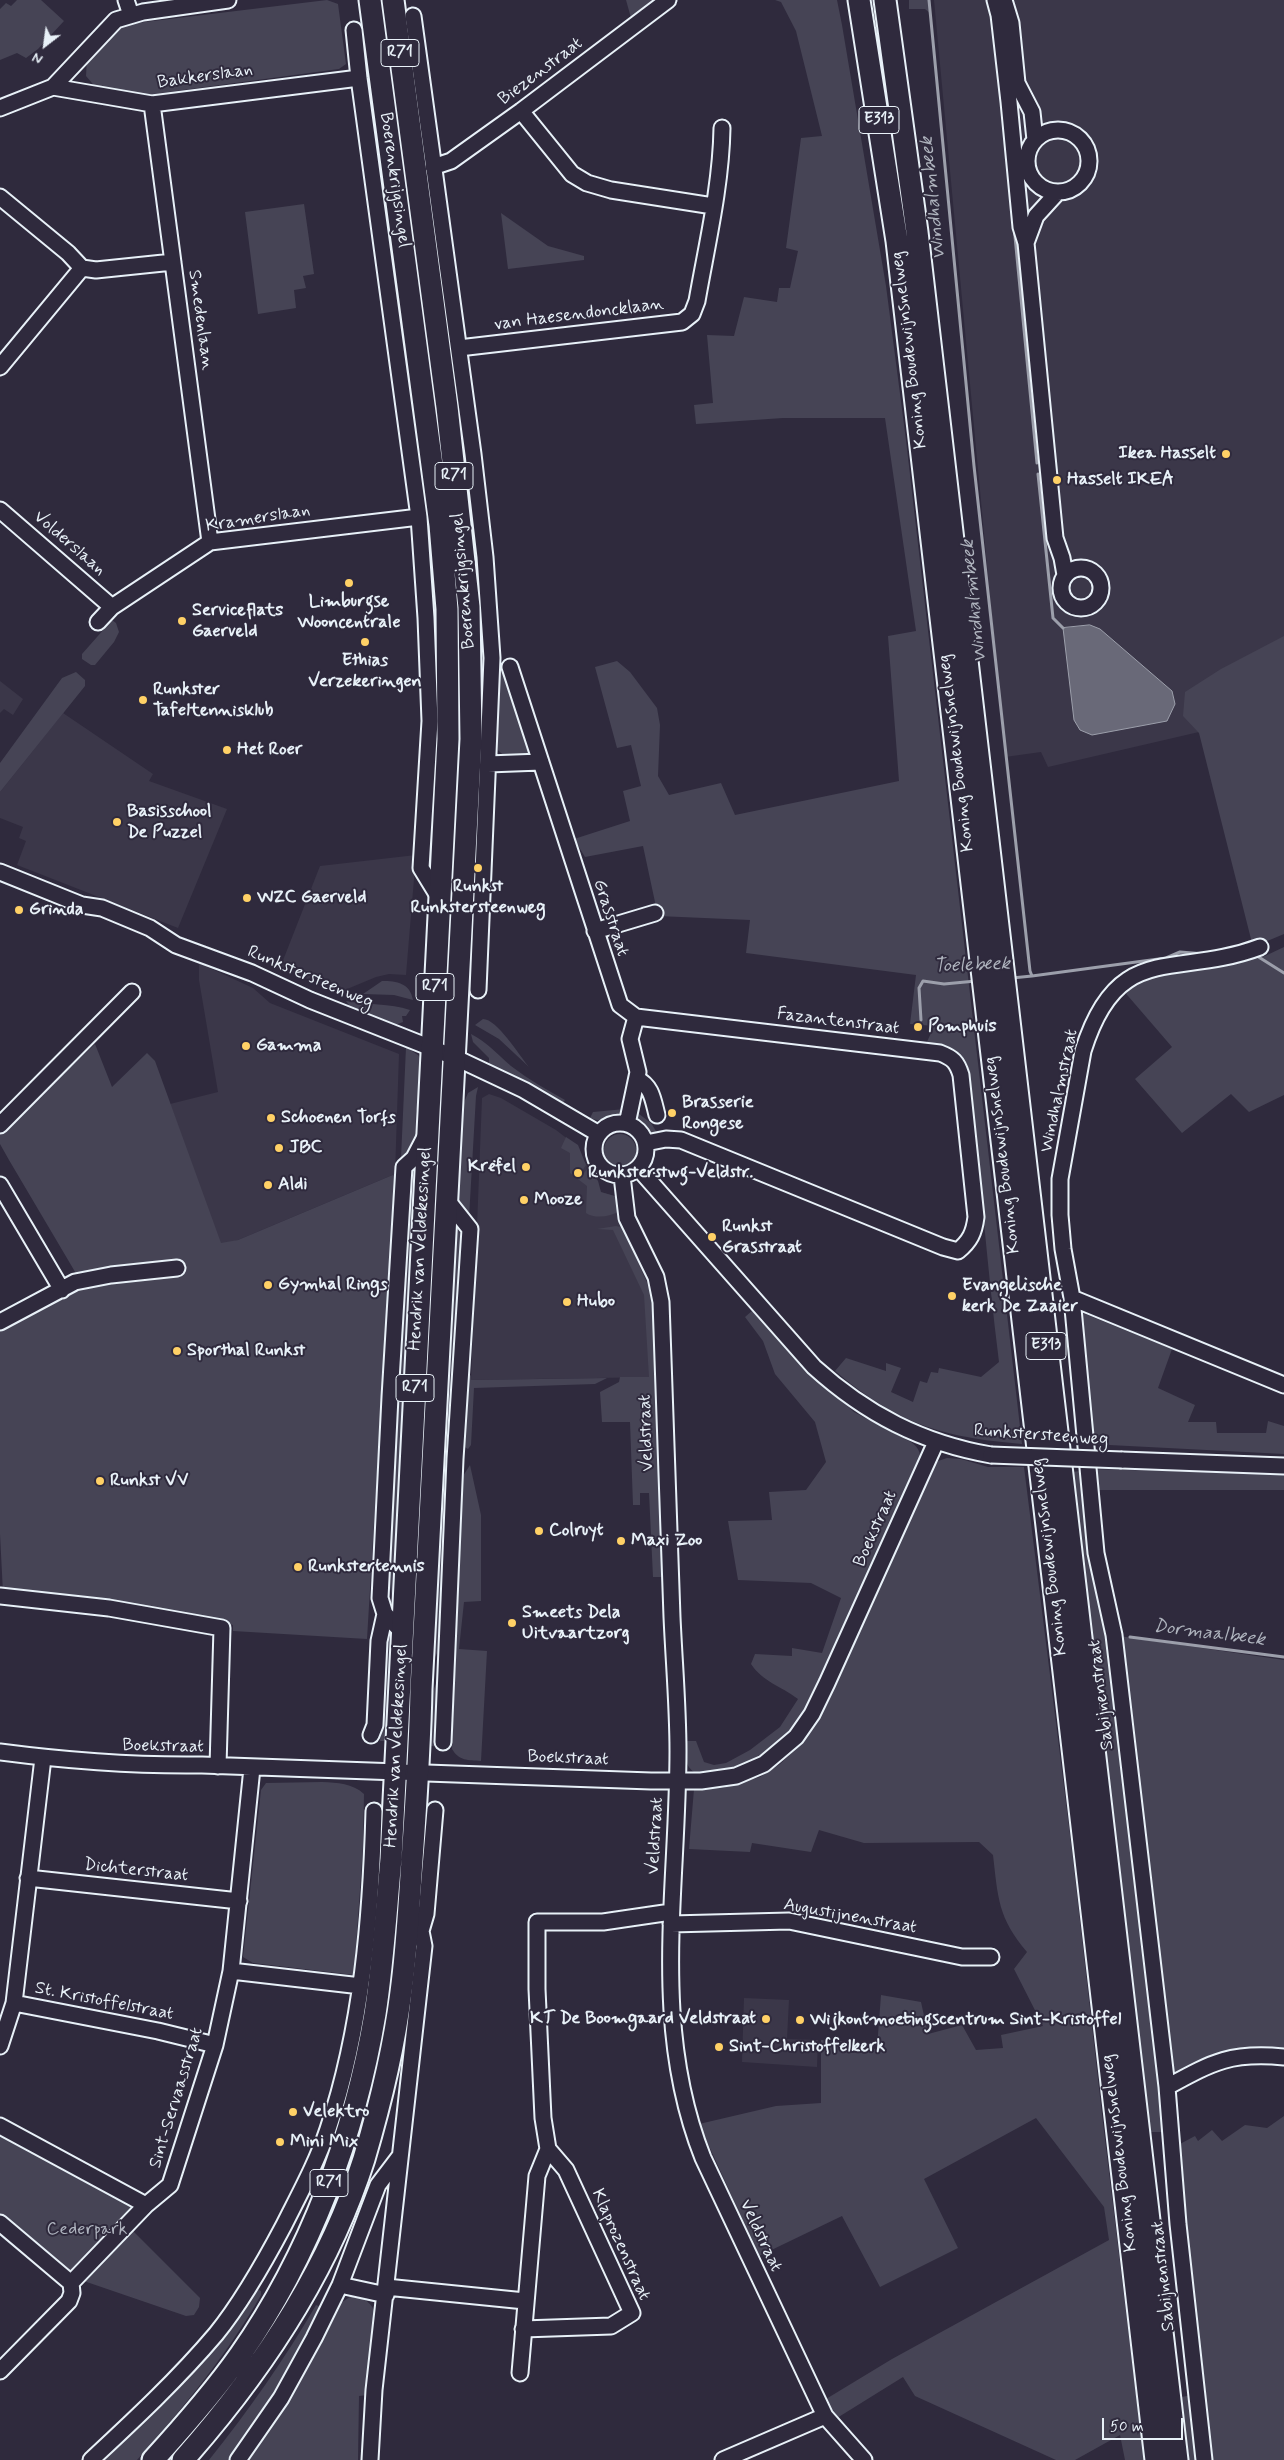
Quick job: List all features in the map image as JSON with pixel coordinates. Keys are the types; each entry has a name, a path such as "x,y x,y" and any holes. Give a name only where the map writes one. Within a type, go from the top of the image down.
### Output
{"highway":[{"name":"Boerenkrijgsingel","path":"370,0 440,525 447,609 448,739 432,1048"},
{"name":"Boerenkrijgsingel","path":"393,0 446,407 469,608 472,739 454,1057"},
{"name":"Koning Boudewijnsnelweg","path":"859,0 898,241 1156,2460"},
{"name":"Koning Boudewijnsnelweg","path":"885,0 918,242 1177,2460"},
{"path":"889,40 896,19 895,0"},
{"name":"Hendrik van Veldekesingel","path":"154,2460 212,2392 260,2324 295,2262 342,2151 365,2066 375,2013 391,1859 432,1048"},
{"name":"Hendrik van Veldekesingel","path":"184,2460 256,2371 314,2276 334,2234 363,2160 386,2073 401,1993 419,1772 421,1689 454,1057"}],"street":[{"path":"126,0 131,15"},
{"path":"0,108 54,87 116,20 131,15 228,0"},
{"name":"Biezenstraat","path":"433,167 451,161 521,111 668,0"},
{"path":"995,0 1009,102 1021,227 1026,243 1055,538 1062,558 1065,575 1060,588 1064,600 1075,608 1088,607 1099,598 1100,583 1092,572 1079,568 1055,538"},
{"path":"1004,0 1011,24 1017,83 1032,112 1035,140 1027,157 1027,167 1036,184 1036,216 1026,243"},
{"path":"1011,24 1014,0"},
{"name":"Boerenkrijgsingel","path":"413,16 430,132 433,167 485,557 492,658 479,923 478,990"},
{"name":"Boerenkrijgsingel","path":"354,30 419,517 426,618 430,720 421,868 440,899"},
{"name":"Bakkerslaan","path":"54,87 152,104 359,78"},
{"name":"Smedenlaan","path":"152,104 210,542"},
{"name":"Boerenkrijgsingel","path":"406,105 430,132"},
{"path":"521,111 572,174 587,183 611,190 713,206"},
{"path":"1032,112 1057,130"},
{"name":"van Haesendoncklaan","path":"458,348 682,322 692,314 697,301 722,154 722,128"},
{"path":"1035,140 1049,131 1057,130 1073,134 1085,145 1089,163 1087,172 1076,187 1050,192 1036,184"},
{"path":"1036,216 1057,192"},
{"path":"0,196 68,253 82,268 96,270 173,262"},
{"path":"0,367 82,268"},
{"path":"408,441 425,420"},
{"name":"Volderslaan","path":"0,510 112,607"},
{"name":"Kramerslaan","path":"98,622 112,607 210,542 419,517"},
{"path":"1065,575 1079,568"},
{"name":"Grasstraat","path":"510,667 617,999 622,1007 636,1017"},
{"path":"488,764 541,762"},
{"name":"Runkstersteenweg","path":"1,874 82,905 102,908 150,928 176,944 252,973 310,1000 454,1057 524,1090 599,1134"},
{"path":"595,932 655,913"},
{"name":"Boerenkrijgsingel","path":"459,968 479,923"},
{"name":"Windhalmstraat","path":"1072,1298 1063,1249 1060,1215 1060,1179 1083,1052 1089,1031 1100,1010 1111,993 1125,980 1139,974 1170,964 1222,958 1260,947"},
{"path":"0,1125 132,992"},
{"path":"627,1124 638,1079 637,1065 630,1039 636,1017"},
{"name":"Fazantenstraat","path":"636,1017 940,1053 958,1063 976,1218 975,1230 969,1242 958,1251 942,1247 681,1140 666,1139 646,1143"},
{"path":"638,1079 645,1082 650,1089 657,1115"},
{"path":"611,1124 627,1124 638,1130 646,1143 646,1157 639,1169 622,1176 610,1174 601,1168 596,1160 594,1145 599,1134 611,1124"},
{"name":"Hendrik van Veldekesingel","path":"403,1633 385,1614 380,1598 404,1167 414,1158 427,1134"},
{"name":"Runkstersteenweg","path":"639,1169 821,1373 840,1391 868,1410 936,1442 991,1455 1284,1466"},
{"name":"Veldstraat","path":"622,1176 627,1218 656,1277 661,1302 678,1750 669,1978 671,2020 680,2079 694,2134 728,2211 825,2416 864,2460"},
{"path":"0,1185 62,1290"},
{"name":"Hendrik van Veldekesingel","path":"443,1742 455,1459 470,1229 447,1200"},
{"path":"0,1322 75,1282 111,1275 177,1268"},
{"path":"1072,1298 1284,1385"},
{"name":"Sabijnenstraat","path":"1072,1298 1096,1553 1114,1635 1167,2087 1178,2224 1204,2460"},
{"name":"Boekstraat","path":"0,1752 109,1765 218,1766 677,1781 722,1779 752,1770 780,1752 805,1726 827,1683 936,1442"},
{"path":"0,1596 109,1608 222,1628 218,1766"},
{"name":"Hendrik van Veldekesingel","path":"371,1735 375,1725 379,1641 385,1614"},
{"name":"Hendrik van Veldekesingel","path":"421,1689 447,1658"},
{"path":"0,2046 14,2003 43,1758"},
{"name":"Sint-Servaasstraat","path":"0,2371 68,2301 72,2294 71,2283 146,2205 170,2185 215,2045 231,1971 252,1768"},
{"path":"421,1931 426,1914 434,1810"},
{"name":"Hendrik van Veldekesingel","path":"91,2460 169,2386 217,2332 267,2258 313,2168 328,2130 352,2038 361,1986 372,1878 374,1812"},
{"name":"Hendrik van Veldekesingel","path":"372,1878 391,1859"},
{"name":"Dichterstraat","path":"28,1878 239,1901"},
{"path":"370,2460 374,2390 424,1946 421,1931 409,1911"},
{"path":"520,2372 536,2176 548,2149 543,2118 537,1990 537,1922 603,1922 671,1918"},
{"name":"Augustijnenstraat","path":"671,1918 789,1922 962,1957 991,1957"},
{"path":"231,1971 361,1986"},
{"name":"St. Kristoffelstraat","path":"14,2003 158,2031 215,2045"},
{"path":"1167,2087 1220,2060 1247,2055 1284,2057"},
{"path":"0,2126 146,2205"},
{"name":"Klaprozenstraat","path":"523,2329 611,2326 632,2313 566,2170 548,2149"},
{"path":"238,2460 281,2398 340,2285 378,2185 401,2154"},
{"path":"0,2223 71,2283"},
{"path":"340,2285 386,2291 526,2301"},
{"path":"723,2460 825,2416"}],"shaded area":[{"path":"934,0 1284,0 1284,696 1199,732 1048,767 1041,752 1005,757"},
{"path":"0,681 23,699 13,715 4,709 0,713"},
{"name":"Basisschool De Puzzel","path":"63,713 153,774 149,781 227,809 178,928 17,865 26,841 19,838 23,827 0,818 0,792"},
{"path":"416,855 406,975 389,974 376,977 340,992 280,968 320,866"},
{"path":"199,963 253,988 270,1003 399,1054 395,1174 220,1246 170,1104 218,1092 199,980"},
{"path":"489,1094 501,1098 556,1130 569,1140 598,1181 600,1192 618,1197 657,1299 659,1377 471,1380 482,1098"},
{"name":"KT De Boomgaard Veldstraat","path":"744,1998 789,2000 787,2039 818,2040 817,2067 742,2062"}],"green space":[{"path":"17,0 41,0 64,21 38,49 26,58 17,53 0,60 0,9 6,3 11,6"},
{"path":"327,0 338,4 346,64 339,69 131,97 97,89 86,76 87,58 120,25"},
{"path":"626,0 661,0 631,18"},
{"path":"775,0 837,0 842,25 886,286 906,440 1022,1444 967,1437 922,1425 900,1416 879,1404 835,1371 846,1358 886,1371 886,1363 901,1368 891,1392 913,1402 920,1381 927,1383 931,1372 938,1373 939,1368 981,1377 999,1362 969,1075 959,1055 949,1049 927,1042 934,1026 910,1024 916,975 746,953 750,920 658,916 643,846 585,857 574,839 630,821 623,791 641,786 631,745 617,748 595,667 617,661 630,672 657,708 660,725 658,776 669,795 721,783 735,815 899,781 888,636 916,631 885,418 783,418 696,424 694,405 713,403 707,335 734,336 744,297 777,302 779,288 790,288 798,251 786,248 801,138 822,136 796,31 781,2"},
{"path":"909,0 930,0 931,14 925,9 909,9"},
{"path":"304,204 314,274 303,276 306,288 294,290 296,308 258,314 245,212"},
{"path":"501,213 548,246 584,256 584,260 508,269"},
{"path":"112,620 116,623 119,632 114,642 95,665 91,665 82,659 82,654"},
{"path":"1284,636 1284,934 1253,947 1199,733 1183,716 1185,692 1221,669"},
{"path":"501,667 505,668 531,754 504,756 498,750 497,671"},
{"path":"76,672 85,680 85,686 0,792 0,763 62,678"},
{"path":"1284,947 1284,1095 1249,1112 1231,1094 1182,1133 1135,1079 1172,1047 1122,989 1143,976 1265,956"},
{"path":"382,981 402,984 409,990 413,1000 394,995 363,994"},
{"path":"346,1001 395,1006 410,1010 406,1016 402,1016 403,1022 395,1025 351,1008"},
{"path":"483,1019 495,1025 501,1031 529,1067 499,1039 475,1025"},
{"path":"471,1034 487,1044 517,1071 565,1100 563,1103 489,1064 489,1058 473,1042"},
{"path":"95,1044 112,1087 147,1053 155,1061 221,1243 238,1240 395,1174 367,1639 233,1631 233,1625 213,1620 3,1593 0,1534 0,1327 84,1287 0,1144 0,1135"},
{"path":"406,1047 418,1055 423,1062 423,1089 416,1112 415,1143 409,1154 401,1158"},
{"path":"478,1087 469,1218 457,1203 454,1190 460,1169 463,1105 468,1093"},
{"path":"625,1109 614,1119 600,1121 590,1118 593,1112"},
{"path":"635,1111 651,1123 659,1136 650,1134 642,1128 637,1120"},
{"path":"620,1134 626,1135 631,1139 635,1144 635,1156 631,1161 626,1165 620,1166 614,1165 609,1161 605,1156 604,1150 605,1144 609,1139 614,1135"},
{"path":"566,1137 578,1145 586,1165 582,1171 576,1167 573,1172 580,1178 588,1168 598,1181 601,1192 618,1197 620,1211 612,1215 603,1216 594,1216 586,1213 587,1186 570,1173 570,1153 561,1148"},
{"path":"413,1169 415,1169 394,1605 387,1575 409,1177"},
{"path":"456,1224 463,1241 441,1646 434,1657 457,1245 452,1234"},
{"path":"616,1226 625,1228 637,1251 636,1258 649,1288 652,1287 654,1293 658,1377 655,1378 663,1577 653,1577 649,1493 640,1493 640,1505 633,1505 630,1422 602,1422 600,1392 619,1382 620,1377 649,1377 644,1295 613,1230 597,1229"},
{"path":"753,1310 811,1373 854,1412 915,1445 920,1454 920,1465 824,1675 792,1734 777,1748 751,1764 701,1777 688,1766 686,1741 696,1741 704,1762 714,1765 726,1763 750,1750 780,1727 798,1699 767,1680 756,1670 751,1664 755,1654 792,1656 792,1648 822,1653 841,1598 811,1583 738,1580 728,1521 772,1520 769,1492 806,1490 826,1462 815,1422 775,1374 763,1341 745,1317"},
{"path":"1080,1312 1172,1349 1158,1388 1195,1405 1188,1422 1216,1422 1217,1433 1266,1433 1268,1421 1284,1426 1284,1454 1090,1444"},
{"path":"471,1375 471,1380 607,1378 595,1384 474,1388 471,1445 468,1449 461,1445 466,1379"},
{"path":"947,1458 961,1459 988,1467 1024,1467 1072,1851 1144,2460 1125,2460 1120,2435 1075,2460 1056,2460 915,2396 903,2377 837,2418 826,2399 892,2359 1109,2240 1104,2207 1036,2118 924,2179 958,2248 880,2287 842,2216 759,2256 699,2124 776,2106 821,2103 821,2040 862,2042 865,2052 877,2048 881,1995 921,2002 928,2034 962,2025 976,2050 1003,2048 1001,2035 1043,2026 1014,1969 1027,1952 1010,1929 1001,1907 993,1855 979,1842 864,1843 819,1830 811,1852 752,1843 750,1852 689,1849 694,1789 723,1788 760,1777 780,1764 800,1745 834,1688 932,1468 938,1461"},
{"path":"470,1465 481,1515 481,1601 464,1602 459,1649 487,1651 481,1761 461,1758 452,1749 463,1476"},
{"path":"1089,1469 1284,1474 1284,1490 1092,1490"},
{"path":"1080,1471 1109,1633 1154,2016 1162,2132 1149,2132 1072,1472"},
{"path":"393,1628 385,1741 380,1741 384,1631"},
{"path":"1119,1636 1284,1660 1284,2053 1239,2049 1222,2054 1181,2075 1170,2070"},
{"path":"438,1679 440,1680 443,1748 426,1745 432,1721 433,1691"},
{"path":"322,1782 350,1786 364,1794 363,1847 354,1975 253,1963 243,1957 261,1790 266,1783"},
{"path":"1284,2116 1284,2460 1210,2460 1175,2158 1178,2145 1195,2136 1198,2141 1212,2130 1222,2141 1245,2125 1267,2128"},
{"name":"Cederpark","path":"0,2131 134,2203 134,2232 200,2298 199,2307 194,2315 186,2316 75,2278 0,2215"},
{"path":"255,2288 261,2291 261,2295 234,2339 171,2421 137,2460 98,2460 178,2388 224,2333"},
{"path":"353,2295 368,2302 376,2315 368,2395 359,2396 358,2460 246,2460 320,2341 339,2304"},
{"path":"316,2305 321,2307 258,2422 231,2460 209,2460 266,2384"},
{"path":"1191,2395 1198,2460 1189,2460 1182,2397"}],"water":[{"path":"1090,625 1100,629 1172,691 1175,704 1167,721 1092,735 1080,730 1074,720 1063,628"}],"waterway":[{"name":"Windhalmbeek","path":"929,0 974,466 1030,971 1032,976 1166,958 1180,952 1205,954"},
{"path":"1014,226 1037,463"},
{"path":"1038,474 1053,618 1063,628"},
{"name":"Windhalmbeek","path":"1257,956 1284,973"},
{"name":"Toelebeek","path":"1012,978 1032,976"},
{"name":"Toelebeek","path":"921,1020 919,988 923,981 944,984 976,981"},
{"name":"Dormaalbeek","path":"1130,1637 1284,1657"}],"place":[{"name":"Ikea Hasselt","path":"1226,454"},
{"name":"Hasselt IKEA","path":"1057,480"},
{"name":"Limburgse Wooncentrale","path":"349,583"},
{"name":"Serviceflats Gaerveld","path":"182,621"},
{"name":"Ethias Verzekeringen","path":"365,642"},
{"name":"Runkster Tafeltennisklub","path":"143,700"},
{"name":"Het Roer","path":"227,750"},
{"name":"Basisschool De Puzzel","path":"117,822"},
{"name":"Runkst Runkstersteenweg","path":"478,868"},
{"name":"WZC Gaerveld","path":"247,898"},
{"name":"Grinda","path":"19,910"},
{"name":"Pomphuis","path":"918,1027"},
{"name":"Gamma","path":"246,1046"},
{"name":"Brasserie Rongese","path":"672,1113"},
{"name":"Schoenen Torfs","path":"271,1118"},
{"name":"JBC","path":"279,1148"},
{"name":"Krëfel","path":"526,1167"},
{"name":"Runksterstwg-Veldstr.","path":"578,1173"},
{"name":"Aldi","path":"268,1185"},
{"name":"Mooze","path":"524,1200"},
{"name":"Runkst Grasstraat","path":"712,1237"},
{"name":"Gymhal Rings","path":"268,1285"},
{"name":"Evangelische kerk De Zaaier","path":"952,1296"},
{"name":"Hubo","path":"567,1302"},
{"name":"Sporthal Runkst","path":"177,1351"},
{"name":"Runkst VV","path":"100,1481"},
{"name":"Colruyt","path":"539,1531"},
{"name":"Maxi Zoo","path":"621,1541"},
{"name":"Runkstertennis","path":"298,1567"},
{"name":"Smeets Dela Uitvaartzorg","path":"512,1623"},
{"name":"KT De Boomgaard Veldstraat","path":"766,2019"},
{"name":"Wijkontmoetingscentrum Sint-Kristoffel","path":"800,2020"},
{"name":"Sint-Christoffelkerk","path":"719,2047"},
{"name":"Velektro","path":"293,2112"},
{"name":"Mini Mix","path":"280,2142"}]}
